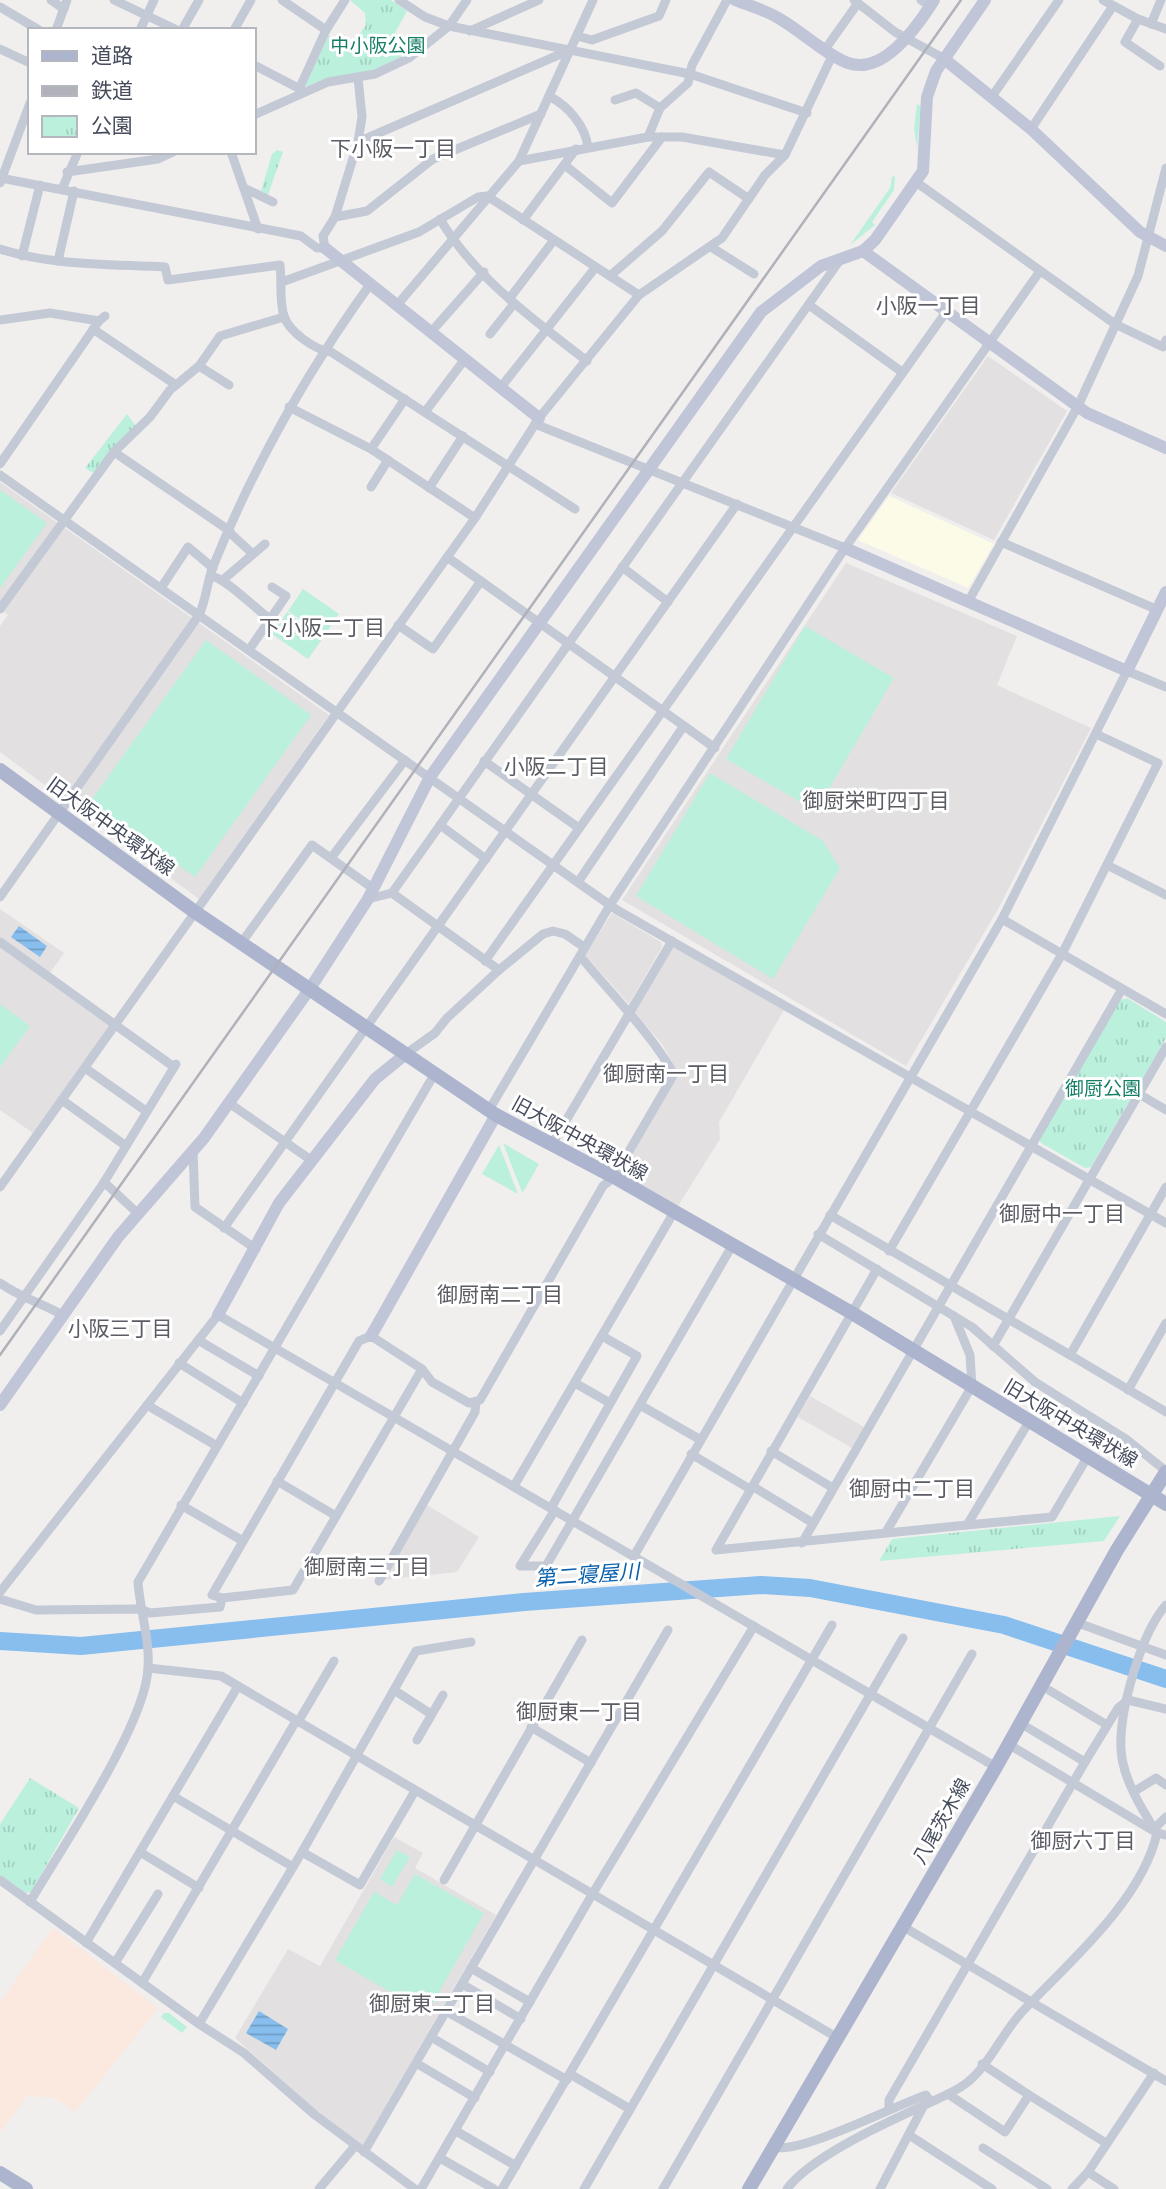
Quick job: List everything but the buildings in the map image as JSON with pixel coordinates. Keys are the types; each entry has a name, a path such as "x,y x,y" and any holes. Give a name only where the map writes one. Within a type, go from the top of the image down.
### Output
{"main road":[{"name":"旧大阪中央環状線","path":"0,770 195,912 311,987 493,1112 551,1146 614,1177 852,1314 1166,1504"},
{"name":"八尾茨木線","path":"748,2189 996,1767 1117,1550 1166,1472"},
{"path":"0,2173 26,2189"}],"street":[{"path":"51,0 66,4 57,28"},
{"path":"114,0 173,28"},
{"path":"141,28 155,0"},
{"path":"183,28 199,0"},
{"path":"235,28 251,0"},
{"path":"282,0 326,30"},
{"path":"302,89 326,30 345,0"},
{"path":"399,0 425,18 470,32 690,74 807,113"},
{"path":"256,115 302,89 374,74 409,58 449,26 467,0"},
{"path":"470,32 538,0"},
{"path":"398,304 451,238 519,161 593,0"},
{"path":"577,36 592,40 659,16 666,0"},
{"path":"648,136 660,108 688,83 727,0"},
{"path":"735,0 778,17 849,64 864,65 882,58 909,37 929,2"},
{"path":"0,1405 118,1237 193,1150 311,987 371,894 430,777 761,312 798,281 844,256 863,251 875,240 916,182 926,159 927,97 943,58 985,0"},
{"path":"993,96 1059,0"},
{"path":"1151,24 1161,0"},
{"path":"1,1183 475,518 537,421 639,295 722,238 765,175 785,155 807,113 829,51 856,1 895,32 909,37 943,58 993,96 1149,238 1166,246"},
{"path":"1031,129 1106,2 1138,19 1166,29"},
{"path":"0,7 36,28"},
{"path":"1138,19 1125,42 1160,66"},
{"path":"0,49 28,62"},
{"path":"358,142 570,50"},
{"path":"256,66 302,89"},
{"path":"325,248 323,236 335,217 358,142 362,117 358,78"},
{"path":"615,100 636,93 660,108"},
{"path":"549,96 567,105 573,118 586,132 588,147"},
{"path":"28,107 3,163 0,180 74,191 301,236 317,248 325,248 343,260 501,387 537,421 793,525 1166,687"},
{"path":"335,217 367,211 433,159 541,114"},
{"path":"519,161 648,136 682,137 785,155"},
{"path":"566,166 612,203 662,138"},
{"path":"523,220 566,166 576,149"},
{"path":"62,189 77,154"},
{"path":"67,172 161,154"},
{"path":"232,154 258,229"},
{"path":"968,601 1078,406 1138,276 1166,168"},
{"path":"610,276 662,231 709,172 749,199"},
{"path":"916,182 1115,324 1163,347 1166,340"},
{"path":"22,256 40,185"},
{"path":"244,188 273,202"},
{"path":"58,261 74,191"},
{"path":"282,282 419,232 478,197 487,196 639,295"},
{"path":"440,219 451,238 511,302 587,361"},
{"path":"491,334 554,240"},
{"path":"711,247 754,274"},
{"path":"0,249 22,256 58,261 165,267 168,280 280,265 284,317 299,336 321,351 331,352 575,509"},
{"path":"863,251 1087,413 1166,448"},
{"path":"392,893 844,256"},
{"path":"501,387 595,268"},
{"path":"422,1369 293,1590 222,1598 212,1595 359,1341 371,1336 582,951 610,905 845,548 1040,271"},
{"path":"432,331 484,272"},
{"path":"0,897 199,615 212,572 229,532 289,407 321,351 371,283"},
{"path":"809,304 902,372"},
{"path":"485,961 946,312"},
{"path":"0,320 50,313 99,322 176,385"},
{"path":"0,609 114,452 150,417 176,385 199,366 219,336 284,317"},
{"path":"0,464 99,322"},
{"path":"425,412 465,359"},
{"path":"199,366 229,385"},
{"path":"371,449 405,399"},
{"path":"289,407 371,449 475,518"},
{"path":"429,488 463,436"},
{"path":"114,452 229,532 253,554"},
{"path":"371,488 388,460"},
{"path":"0,475 610,905 1166,1223"},
{"path":"224,1228 737,504"},
{"path":"1001,542 1158,610"},
{"path":"223,579 265,544"},
{"path":"161,588 188,547 241,598 270,619"},
{"path":"447,557 715,748"},
{"path":"622,567 668,602"},
{"path":"398,625 433,649 481,582"},
{"path":"248,650 286,596 272,587"},
{"path":"634,1556 1002,919 1166,592"},
{"path":"578,881 682,727"},
{"path":"889,1251 1062,954 1158,762 1096,734"},
{"path":"331,858 405,760"},
{"path":"484,761 579,828"},
{"path":"440,825 486,859"},
{"path":"242,942 312,845 331,858 371,894 392,893 499,970"},
{"path":"1107,865 1166,895"},
{"path":"1002,919 1166,1014"},
{"path":"0,1592 218,1315 256,1249 278,1203 375,1079 436,1033 447,1018 499,970 543,934 553,930 565,934 582,951 628,1015 658,1046 674,1074 614,1177 603,1186 476,1402 475,1412 379,1581"},
{"path":"0,942 175,1065 104,1182 0,1331"},
{"path":"551,1146 672,942"},
{"path":"802,1544 1122,989"},
{"path":"993,1346 1166,1047"},
{"path":"85,1068 146,1111"},
{"path":"30,1902 114,1759 134,1714 148,1668 138,1582 435,1073"},
{"path":"1139,1094 1166,1110"},
{"path":"62,1100 127,1146"},
{"path":"229,1103 310,1160"},
{"path":"193,1150 195,1207 256,1249"},
{"path":"104,1182 133,1209"},
{"path":"1070,1355 1166,1187"},
{"path":"514,1486 674,1212"},
{"path":"830,1215 1166,1412"},
{"path":"818,1234 954,1316 1035,1382 1126,1439 1166,1472"},
{"path":"603,1336 637,1356 520,1566 546,1566 732,1246"},
{"path":"877,1269 716,1550 802,1544 886,1532 1052,1517 1088,1456"},
{"path":"0,1283 23,1299 43,1303 64,1316"},
{"path":"218,1315 732,1611 996,1767"},
{"path":"886,1532 972,1386 970,1355 954,1316"},
{"path":"1128,1390 1166,1323"},
{"path":"371,1336 422,1369 432,1382 469,1404 476,1402"},
{"path":"198,1340 258,1377"},
{"path":"179,1363 243,1403"},
{"path":"575,1383 610,1404"},
{"path":"147,1405 217,1446"},
{"path":"640,1405 699,1440"},
{"path":"967,1525 1030,1420"},
{"path":"771,1451 833,1488"},
{"path":"691,1454 813,1523"},
{"path":"277,1481 336,1516"},
{"path":"181,1506 243,1541"},
{"path":"0,1599 36,1610 150,1614 220,1607 222,1598"},
{"path":"1159,1832 1125,1772 1121,1749 1128,1700 1143,1648 1153,1624 1166,1605"},
{"path":"1077,1623 1166,1655"},
{"path":"502,2189 832,1625"},
{"path":"421,2189 593,1892 754,1626"},
{"path":"364,2152 668,1630"},
{"path":"583,2189 903,1638"},
{"path":"444,1880 582,1640"},
{"path":"199,2024 302,1852 416,1651 471,1642"},
{"path":"663,2189 972,1654"},
{"path":"142,1983 334,1661"},
{"path":"148,1668 221,1676 838,2038"},
{"path":"86,1942 238,1686"},
{"path":"1042,1686 1107,1725"},
{"path":"394,1690 431,1714"},
{"path":"417,1740 443,1695"},
{"path":"1128,1700 1166,1709"},
{"path":"889,2107 889,2100 1085,1762 1118,1708 1128,1700"},
{"path":"1020,1723 1085,1762"},
{"path":"531,1727 591,1763"},
{"path":"1007,1744 1159,1832"},
{"path":"1135,1791 1156,1778 1166,1785"},
{"path":"302,1852 359,1885 415,1791"},
{"path":"173,1796 293,1867"},
{"path":"787,2189 848,2144 970,2081 1032,2004 1103,1926 1127,1894 1154,1848 1166,1817"},
{"path":"140,1852 199,1888"},
{"path":"0,1880 199,2024 244,2053 355,2146 415,2189"},
{"path":"115,1963 158,1894"},
{"path":"902,1926 1166,2081"},
{"path":"471,1968 530,2003"},
{"path":"462,1984 521,2019"},
{"path":"446,2011 630,2109"},
{"path":"431,2037 490,2072"},
{"path":"416,2063 475,2098"},
{"path":"982,2064 1106,2143"},
{"path":"1072,2189 1088,2172 1153,2073"},
{"path":"948,2094 1005,2132 1029,2095"},
{"path":"773,2147 782,2150 827,2136 889,2107 926,2095 927,2104 880,2189"},
{"path":"456,2131 516,2166"},
{"path":"909,2134 992,2189"},
{"path":"319,2189 355,2146"},
{"path":"983,2148 1047,2189"},
{"path":"440,2158 494,2189"},
{"path":"1088,2172 1114,2189"}],"shaded area":[{"path":"988,356 1067,411 994,540 891,493"},
{"path":"0,482 329,715 199,899 0,752 0,626 8,615 0,609"},
{"path":"889,496 994,544 968,588 858,540"},
{"path":"846,563 1017,636 997,685 1091,728 998,909 906,1066 622,900"},
{"path":"0,909 64,953 45,980 109,1026 33,1133 0,1110"},
{"path":"612,913 661,942 662,947 629,1004 585,955"},
{"path":"673,947 784,1010 719,1122 720,1139 678,1206 623,1175 622,1168 679,1074 662,1044 634,1012"},
{"path":"810,1396 864,1427 852,1448 798,1417"},
{"path":"427,1505 479,1537 457,1572 384,1580"},
{"path":"394,1837 423,1853 415,1868 496,1915 363,2145 328,2121 235,2038 288,1949 320,1966"},
{"path":"53,1928 158,2008 75,2112 55,2098 27,2096 0,2133 0,2002"}],"green space":[{"name":"中小阪公園","path":"350,0 391,0 407,11 395,33 419,47 372,72 327,78 305,87 328,35 348,50 366,25 365,13"},
{"path":"917,104 921,106 917,148 914,128"},
{"path":"277,150 283,152 268,195 261,191 272,154"},
{"path":"895,176 894,190 872,222 875,225 850,245 890,188 892,177"},
{"path":"127,414 136,426 93,473 85,468"},
{"path":"0,490 47,523 0,588"},
{"path":"303,589 339,614 324,636 288,611"},
{"path":"287,612 323,638 308,659 272,634"},
{"path":"805,626 894,678 816,811 726,759"},
{"path":"206,640 311,715 195,877 90,802"},
{"path":"710,773 823,841 840,868 773,979 636,896"},
{"name":"御厨公園","path":"1127,998 1166,1022 1166,1038 1091,1167 1085,1168 1041,1143 1039,1139 1120,1000"},
{"path":"0,1004 30,1026 0,1067"},
{"path":"503,1143 539,1164 523,1192 522,1192"},
{"path":"499,1145 518,1194 482,1174"},
{"path":"1120,1516 1104,1541 879,1561 892,1539"},
{"path":"30,1778 79,1808 31,1892 26,1893 0,1875 0,1824"},
{"path":"397,1850 410,1857 392,1887 380,1879"},
{"path":"415,1874 484,1913 427,2013 335,1960 374,1892 397,1905"},
{"path":"164,2013 169,2013 187,2027 182,2033 161,2017"}],"water":[{"path":"19,926 47,946 40,957 11,937"},
{"path":"259,2011 288,2029 276,2050 246,2033"}],"waterway":[{"name":"第二寝屋川","path":"0,1641 81,1646 524,1602 761,1585 810,1588 1004,1625 1166,1679"}],"railway":[{"path":"0,1355 961,0"}],"district":[{"name":"下小阪一丁目","path":"393,149"},
{"name":"小阪一丁目","path":"928,306"},
{"name":"下小阪二丁目","path":"322,628"},
{"name":"小阪二丁目","path":"556,767"},
{"name":"御厨栄町四丁目","path":"876,801"},
{"name":"御厨南一丁目","path":"666,1074"},
{"name":"御厨中一丁目","path":"1062,1214"},
{"name":"御厨南二丁目","path":"500,1295"},
{"name":"小阪三丁目","path":"120,1329"},
{"name":"御厨中二丁目","path":"912,1489"},
{"name":"御厨南三丁目","path":"367,1567"},
{"name":"御厨東一丁目","path":"579,1712"},
{"name":"御厨六丁目","path":"1083,1841"},
{"name":"御厨東二丁目","path":"432,2004"}]}
